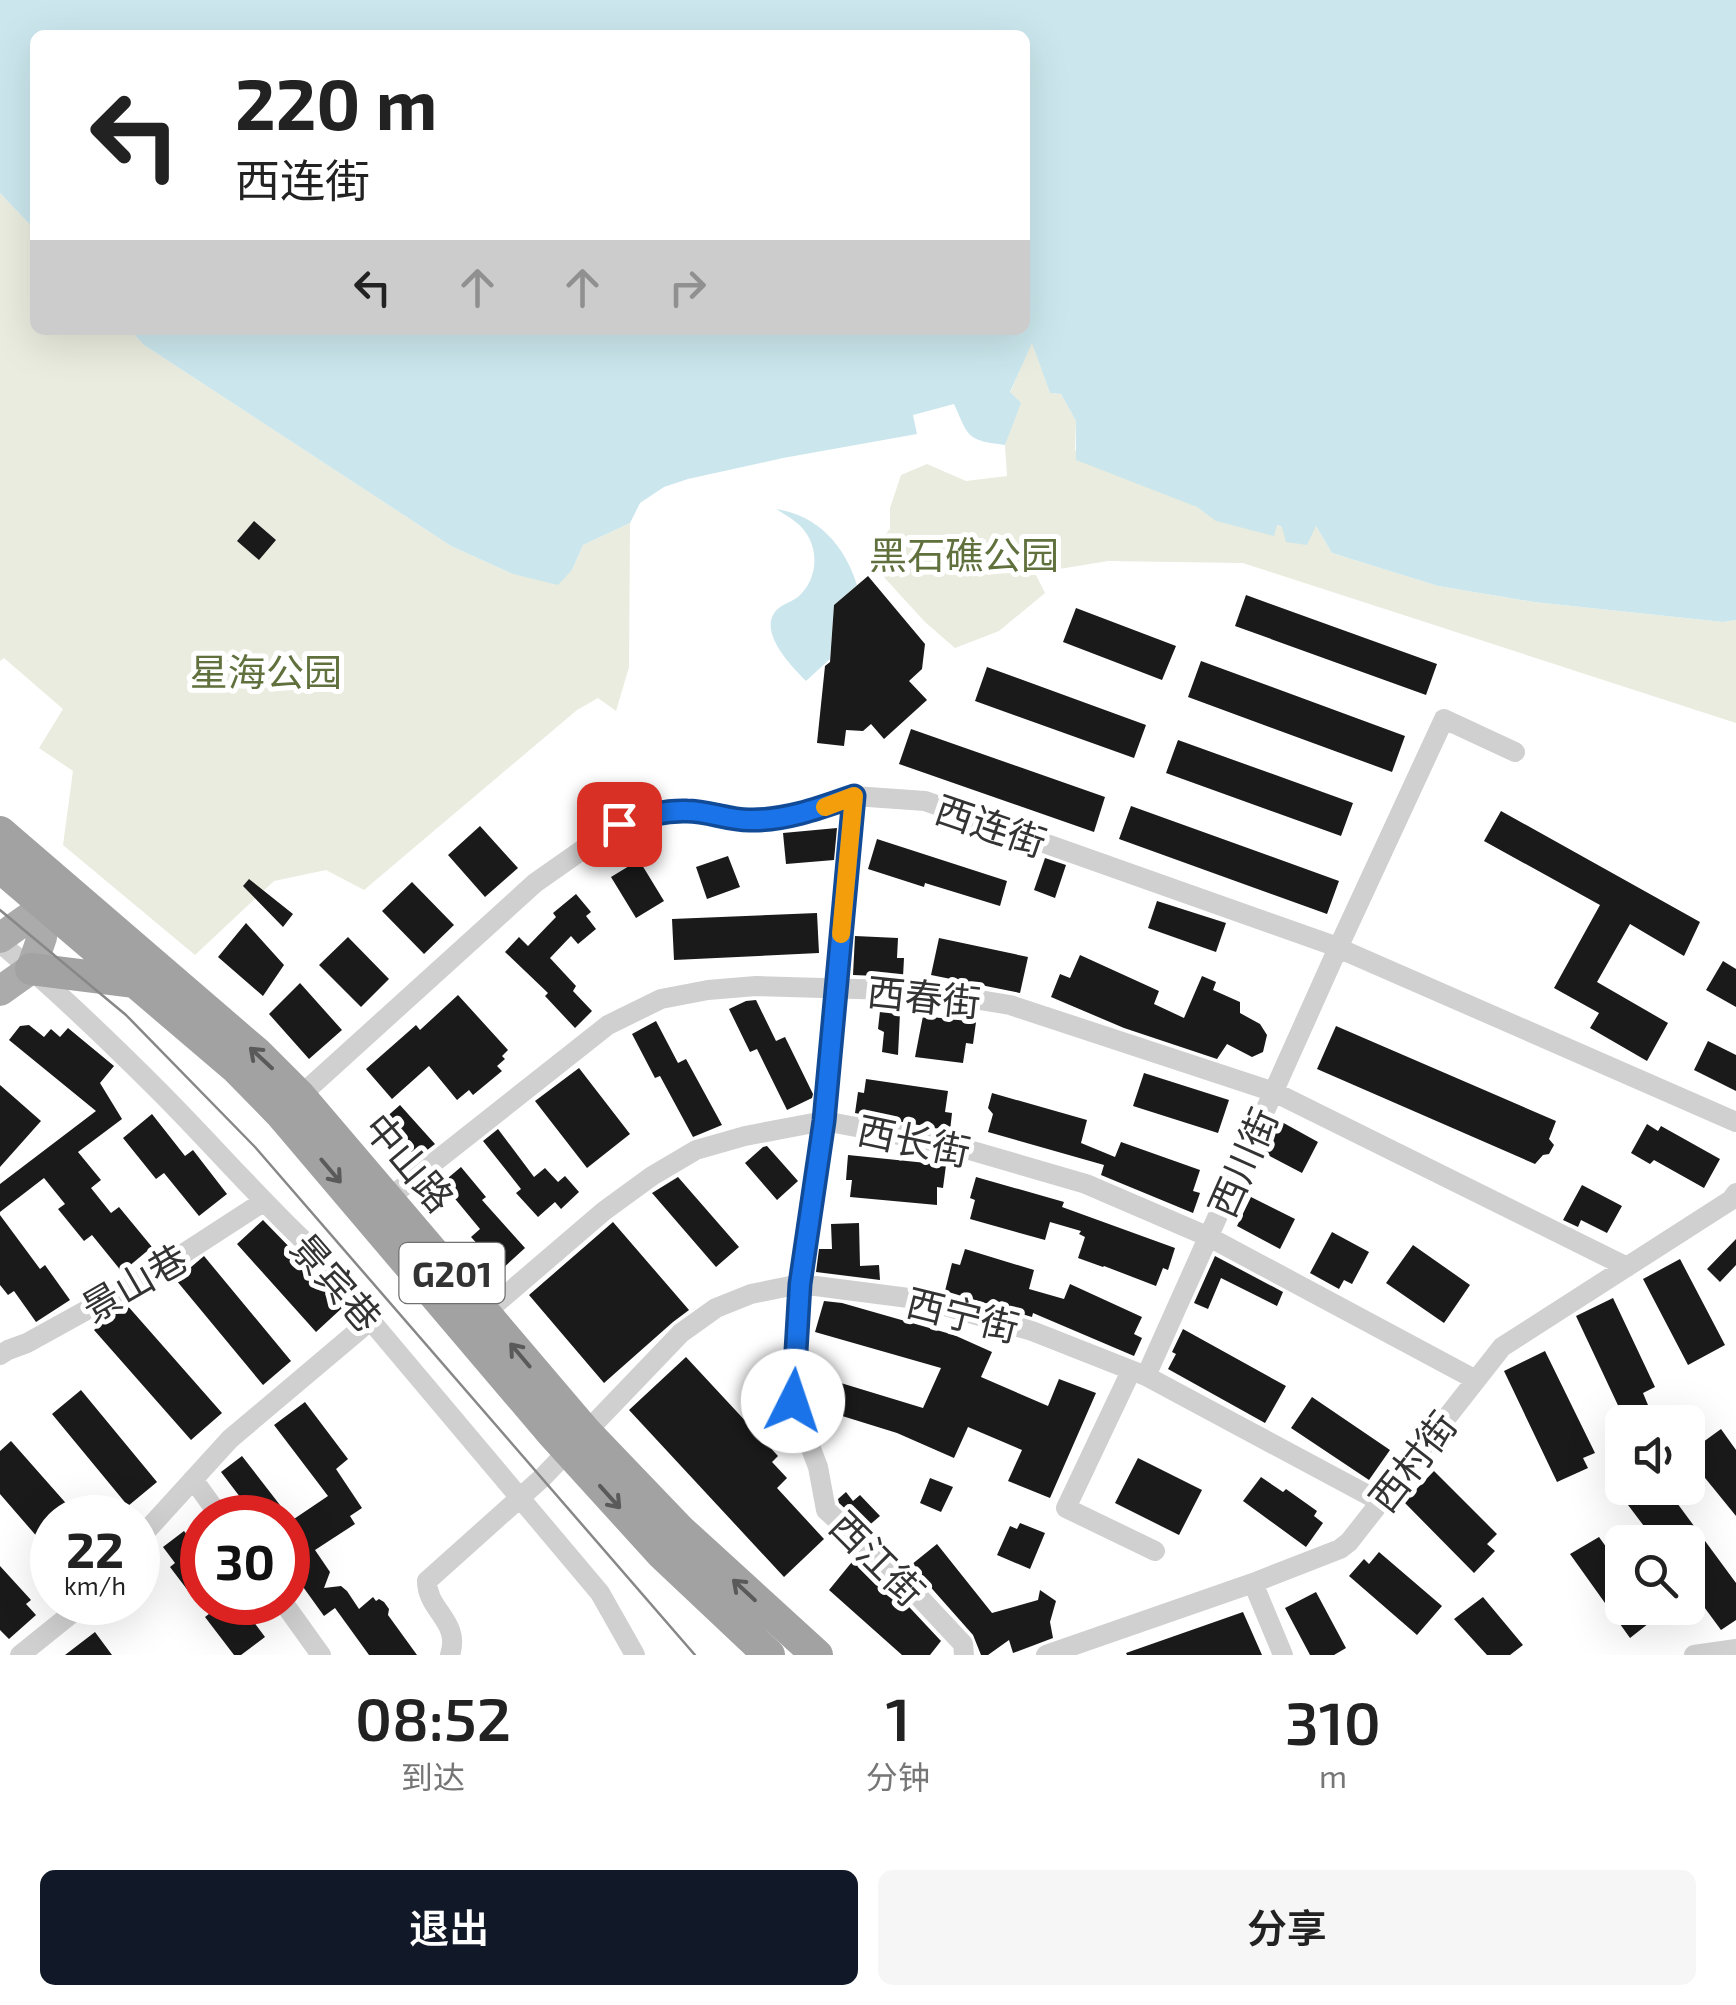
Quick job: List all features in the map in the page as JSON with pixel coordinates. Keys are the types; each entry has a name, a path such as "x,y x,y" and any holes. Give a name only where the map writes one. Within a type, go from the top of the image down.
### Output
{"highway":[{"name":"中山路","path":"0,832 258,1054 300,1096 485,1313 661,1554 769,1655"},
{"name":"中山路","path":"0,868 236,1068 577,1441 817,1655"},
{"path":"31,969 135,982"}],"main road":[{"path":"0,990 31,969 42,937 45,871"},
{"path":"0,940 45,906 61,900 79,900"}],"street":[{"name":"西川街","path":"1155,1550 1066,1508 1209,1236 1444,720 1515,752"},
{"name":"西连街","path":"300,1096 536,883 619,824 654,812 688,810 747,820 775,818 818,810 854,796 925,801 1338,948 1736,1122"},
{"name":"西江街","path":"854,796 824,1121 800,1284 793,1401 818,1468 826,1510 906,1583 963,1644 964,1655"},
{"name":"景宾巷","path":"0,940 158,1090 302,1239 600,1593 635,1655"},
{"name":"西春街","path":"388,1198 608,1025 660,998 756,986 925,991 1010,1006 1274,1092 1627,1267"},
{"name":"西长街","path":"485,1313 604,1211 696,1150 744,1136 824,1121 952,1146 1086,1184 1209,1236 1476,1380"},
{"name":"西村街","path":"1046,1655 1340,1549 1502,1347 1731,1200 1736,1193"},
{"name":"景山巷","path":"0,1355 152,1274 264,1202"},
{"name":"西宁街","path":"450,1655 453,1632 427,1591 427,1581 521,1497 681,1333 716,1308 751,1294 800,1284 924,1300 1032,1330 1139,1374 1380,1502"},
{"path":"160,1515 230,1439 371,1320"},
{"path":"193,1478 205,1495"},
{"path":"1253,1582 1284,1655"},
{"path":"20,1655 44,1647 65,1625"},
{"path":"299,1625 321,1655"},
{"path":"1694,1655 1736,1649"}],"green space":[{"name":"星海公园","path":"0,193 30,225 30,335 135,335 144,345 451,546 513,574 572,570 583,545 630,523 629,667 616,711 598,698 577,710 364,890 326,870 274,881 195,955 63,845 73,771 39,748 63,709 4,658 0,661"},
{"name":"黑石礁公园","path":"1032,341 1050,393 1061,394 1076,421 1075,450 1197,507 1217,521 1274,535 1276,525 1316,526 1332,553 1438,586 1534,602 1723,622 1736,620 1736,723 1243,563 1108,561 1035,573 1045,593 999,631 955,648 882,575 883,537 890,529 890,508 901,475 927,464 966,481 1007,476 1005,445 1011,426 1010,393"}],"water":[{"path":"0,0 1736,0 1736,620 1723,622 1534,602 1438,586 1332,553 1316,526 1307,545 1286,542 1282,527 1277,525 1274,536 1216,521 1197,507 1076,460 1076,421 1061,394 1050,393 1032,343 1010,392 1021,403 1005,445 970,435 954,404 913,415 917,434 688,479 664,487 640,503 630,523 583,545 572,570 558,585 513,574 451,546 144,345 135,335 1030,335 1030,30 30,30 30,225 0,193"},
{"path":"776,509 805,518 828,535 845,558 857,585 834,605 830,659 806,681 780,651 771,623 775,612 798,597 809,583 814,567 813,549 803,529"}],"building":[{"path":"254,521 276,540 259,560 237,541"},
{"path":"868,576 925,644 922,669 909,681 927,700 884,739 871,724 863,731 846,730 844,746 817,743 834,605"},
{"path":"1246,595 1437,664 1426,695 1235,626"},
{"path":"1076,608 1176,646 1162,680 1063,642"},
{"path":"1201,661 1405,736 1392,772 1188,697"},
{"path":"987,667 1146,725 1134,758 975,701"},
{"path":"911,729 1105,797 1094,832 899,764"},
{"path":"1178,740 1353,803 1341,836 1166,773"},
{"path":"1131,806 1339,881 1327,914 1119,839"},
{"path":"1501,811 1700,922 1684,956 1630,924 1597,982 1668,1023 1647,1061 1590,1028 1599,1013 1554,988 1600,905 1484,841"},
{"path":"480,826 518,868 485,897 448,855"},
{"path":"837,828 834,860 786,864 783,833"},
{"path":"877,839 1007,881 1000,906 868,869"},
{"path":"728,856 740,887 707,899 696,867"},
{"path":"1045,858 1066,865 1055,898 1034,890"},
{"path":"639,860 664,901 636,918 611,877"},
{"path":"249,879 293,914 283,927 243,886"},
{"path":"412,882 454,925 424,954 382,911"},
{"path":"576,894 591,912 586,916 596,929 578,944 571,936 550,958 592,1011 575,1028 545,996 548,993 505,952 519,937 528,946 556,917 553,913"},
{"path":"1157,901 1226,923 1216,952 1148,928"},
{"path":"817,913 819,953 674,960 672,919"},
{"path":"246,923 284,965 263,996 218,957"},
{"path":"855,936 898,938 897,958 904,958 903,977 853,975"},
{"path":"348,937 389,979 361,1007 319,965"},
{"path":"939,938 1028,957 1020,993 931,975"},
{"path":"1080,955 1159,991 1154,1004 1184,1018 1202,976 1216,982 1213,990 1240,1002 1240,1013 1260,1024 1267,1035 1263,1052 1252,1057 1227,1044 1217,1059 1124,1028 1051,997 1060,974 1070,978"},
{"path":"1723,961 1736,969 1736,1007 1706,990"},
{"path":"300,983 342,1030 309,1059 269,1014"},
{"path":"458,995 508,1050 497,1066 502,1071 473,1095 469,1090 457,1100 429,1066 392,1099 366,1069 416,1025 420,1030"},
{"path":"756,1000 776,1041 785,1037 813,1094 787,1110 757,1049 750,1052 729,1009"},
{"path":"880,1011 900,1013 898,1055 882,1052"},
{"path":"923,1016 976,1022 973,1044 966,1043 963,1063 915,1057"},
{"path":"656,1021 678,1063 686,1059 722,1125 693,1137 660,1076 655,1078 632,1034"},
{"path":"29,1025 44,1037 51,1029 60,1037 68,1028 114,1066 100,1083 122,1119 78,1152 101,1180 91,1188 111,1213 119,1207 152,1247 122,1272 92,1235 84,1241 58,1209 65,1204 44,1178 0,1212 0,1184 96,1111 9,1040 20,1026"},
{"path":"1336,1026 1556,1121 1549,1139 1554,1145 1549,1154 1535,1164 1317,1069"},
{"path":"1708,1041 1736,1055 1736,1091 1694,1070"},
{"path":"579,1068 630,1134 587,1168 535,1101"},
{"path":"1144,1073 1229,1100 1218,1133 1133,1106"},
{"path":"866,1079 948,1091 945,1112 952,1113 950,1131 855,1113 858,1092 864,1093"},
{"path":"0,1085 41,1121 0,1167"},
{"path":"992,1093 1087,1120 1081,1143 1115,1157 1121,1142 1200,1170 1193,1191 1200,1193 1193,1213 1101,1175 1104,1165 988,1132 993,1114 988,1108"},
{"path":"400,1105 435,1144 417,1158 383,1120"},
{"path":"152,1114 185,1156 193,1150 227,1194 199,1216 164,1173 156,1179 123,1138"},
{"path":"1280,1121 1318,1142 1302,1173 1264,1153"},
{"path":"1647,1124 1658,1131 1661,1126 1720,1159 1704,1188 1654,1160 1650,1164 1631,1153"},
{"path":"498,1129 534,1177 545,1168 558,1182 565,1176 579,1192 561,1209 555,1202 538,1217 516,1193 521,1189 483,1141"},
{"path":"767,1146 798,1181 777,1200 745,1163"},
{"path":"848,1155 946,1165 943,1188 937,1187 937,1205 850,1197 852,1180 846,1180"},
{"path":"461,1167 486,1197 482,1200 525,1248 501,1270 471,1237 480,1229 442,1183"},
{"path":"678,1177 739,1247 716,1267 652,1193"},
{"path":"976,1177 1064,1202 1062,1207 1175,1248 1168,1270 1163,1268 1156,1286 1078,1258 1085,1237 1079,1234 1081,1231 1050,1222 1045,1240 970,1219"},
{"path":"1582,1185 1622,1206 1607,1233 1581,1220 1578,1227 1563,1220"},
{"path":"1251,1197 1295,1219 1280,1249 1237,1226"},
{"path":"0,1215 40,1269 45,1265 70,1300 36,1322 14,1291 8,1295 0,1285"},
{"path":"263,1220 342,1308 316,1332 237,1244"},
{"path":"613,1222 689,1310 604,1383 529,1295"},
{"path":"859,1223 860,1266 879,1265 880,1280 816,1272 819,1249 832,1249 831,1224"},
{"path":"1332,1232 1369,1252 1352,1284 1344,1280 1339,1289 1310,1273"},
{"path":"1736,1239 1736,1265 1720,1282 1707,1269"},
{"path":"1413,1245 1470,1285 1444,1323 1386,1283"},
{"path":"965,1249 1034,1270 1029,1289 1064,1299 1070,1284 1142,1317 1134,1334 1142,1338 1134,1356 1033,1313 1032,1317 945,1291 952,1263 960,1265"},
{"path":"204,1256 291,1361 263,1385 176,1280"},
{"path":"1215,1256 1283,1292 1277,1306 1221,1278 1208,1309 1194,1303"},
{"path":"1680,1259 1725,1345 1688,1365 1643,1279"},
{"path":"1613,1298 1655,1387 1643,1393 1648,1405 1618,1405 1576,1316"},
{"path":"824,1301 954,1335 992,1352 981,1377 1048,1406 1059,1379 1096,1393 1050,1498 1008,1481 1022,1450 968,1427 954,1458 897,1433 810,1406 808,1373 923,1408 941,1368 815,1332"},
{"path":"126,1304 222,1413 191,1440 94,1330"},
{"path":"1183,1329 1286,1386 1265,1423 1168,1369"},
{"path":"1545,1351 1595,1453 1583,1458 1588,1468 1557,1482 1504,1371"},
{"path":"686,1357 778,1456 772,1462 787,1478 777,1488 824,1539 784,1577 629,1410"},
{"path":"81,1390 157,1482 141,1495 119,1495 52,1414"},
{"path":"1312,1397 1390,1450 1369,1480 1291,1428"},
{"path":"305,1402 348,1459 336,1469 362,1508 350,1516 355,1524 315,1550 330,1572 324,1588 341,1586 359,1609 373,1597 384,1602 388,1615 417,1655 369,1655 335,1608 324,1616 310,1597 310,1508 328,1496 274,1425"},
{"path":"1721,1429 1736,1450 1736,1516 1705,1478 1705,1441"},
{"path":"11,1441 59,1495 30,1495 30,1529 0,1494 0,1451"},
{"path":"242,1456 272,1495 238,1495 221,1472"},
{"path":"1138,1458 1202,1490 1179,1535 1115,1503"},
{"path":"1434,1471 1497,1534 1487,1544 1495,1551 1474,1573 1404,1502"},
{"path":"1261,1477 1317,1511 1314,1516 1323,1523 1306,1547 1243,1501"},
{"path":"930,1478 953,1487 941,1512 920,1503"},
{"path":"846,1492 853,1501 860,1495 880,1516 866,1528 839,1503"},
{"path":"1628,1505 1679,1505 1693,1525 1643,1525"},
{"path":"1020,1523 1045,1533 1030,1569 997,1555 1010,1526 1017,1529"},
{"path":"180,1534 180,1580 170,1567 175,1563 163,1547"},
{"path":"1599,1537 1605,1545 1605,1603 1570,1554"},
{"path":"1705,1541 1736,1583 1736,1620 1721,1630 1705,1608"},
{"path":"937,1544 992,1613 1038,1600 1040,1590 1056,1601 1050,1622 1053,1638 1013,1653 1009,1640 988,1655 981,1655 973,1635 911,1565"},
{"path":"1379,1552 1442,1606 1417,1635 1349,1576 1364,1559 1369,1564"},
{"path":"856,1557 941,1641 930,1655 902,1655 829,1590"},
{"path":"0,1566 30,1599 26,1604 30,1620 9,1639 0,1630"},
{"path":"1316,1592 1346,1648 1334,1655 1310,1655 1285,1608"},
{"path":"1483,1597 1523,1645 1510,1655 1487,1655 1454,1619"},
{"path":"1243,1612 1262,1655 1126,1653"},
{"path":"211,1625 256,1625 265,1637 241,1655 234,1655"},
{"path":"1621,1625 1647,1625 1630,1638"},
{"path":"95,1632 112,1655 65,1655"}],"tram line":[{"path":"0,910 126,1015 255,1147 695,1655"}],"slow traffic":[{"path":"825,807 854,796 841,934"}],"route":[{"path":"619,824 654,812 688,810 747,820 775,818 818,810 854,796 824,1121 800,1284 793,1401"}]}
